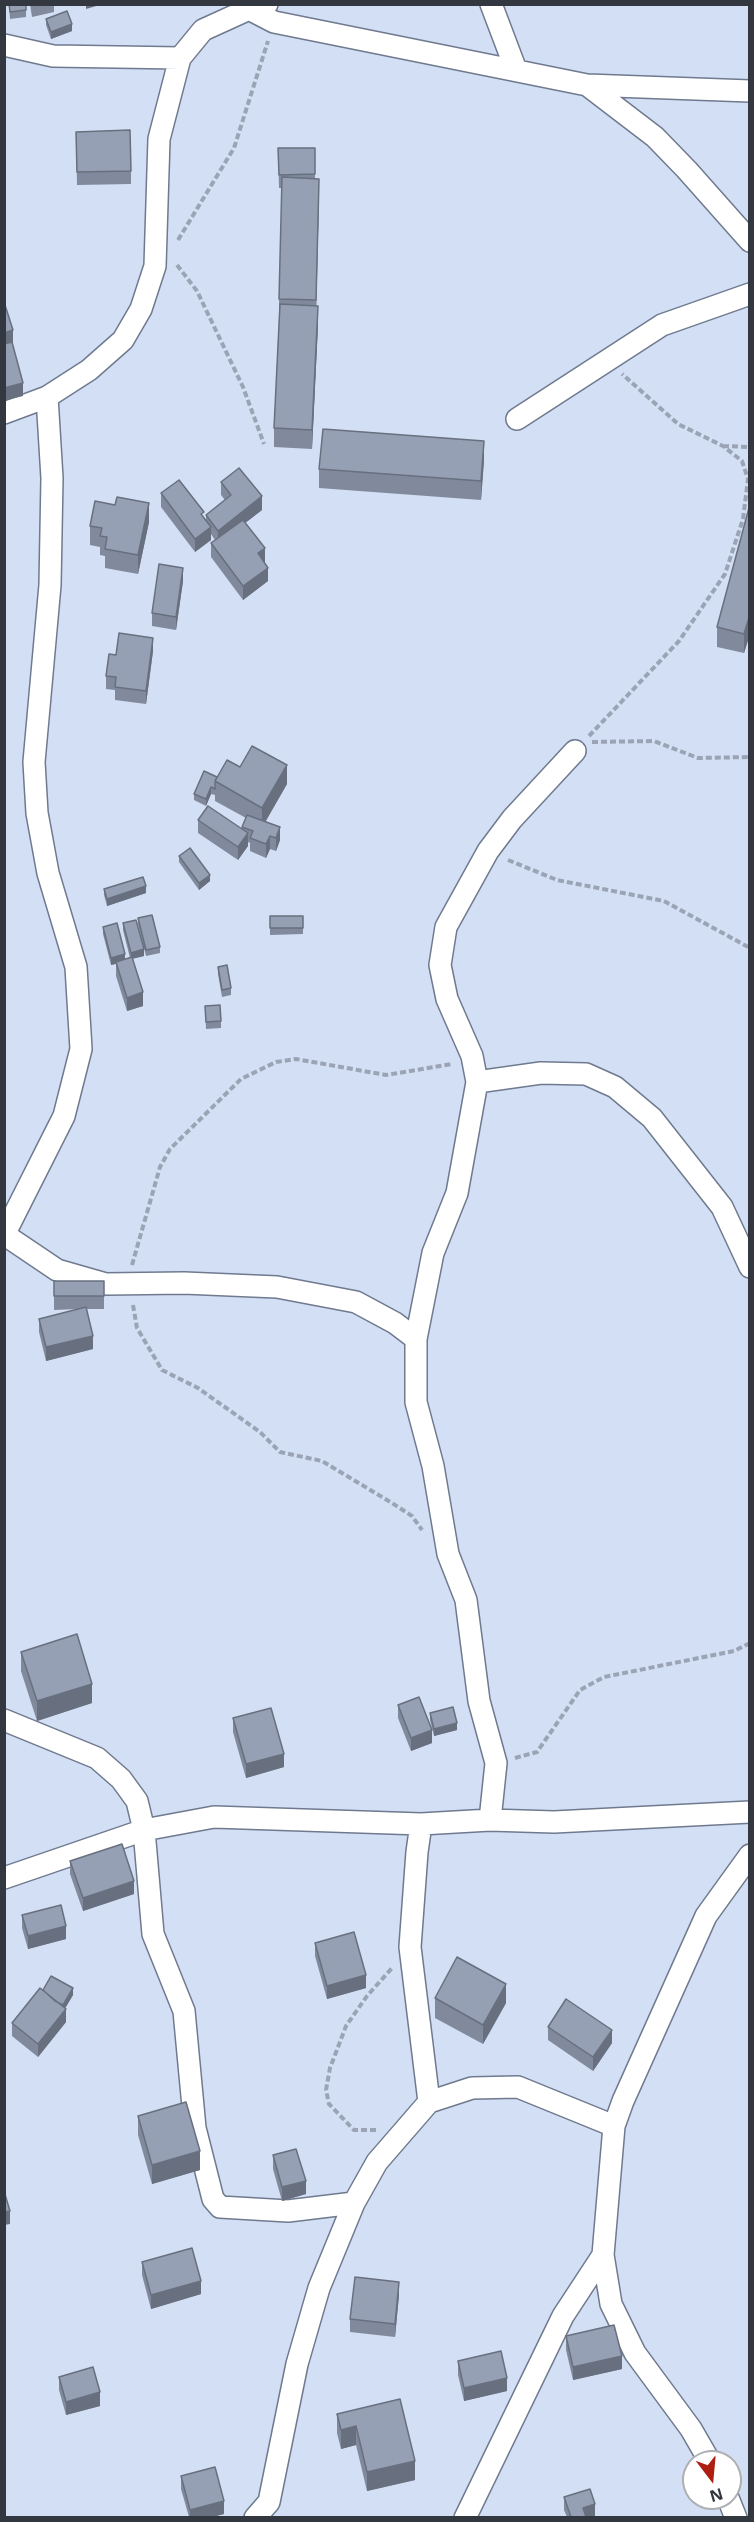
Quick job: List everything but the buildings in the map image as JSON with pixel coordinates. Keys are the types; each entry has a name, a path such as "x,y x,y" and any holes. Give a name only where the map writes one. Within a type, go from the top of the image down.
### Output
{"street":[{"path":"491,4 516,70"},
{"path":"4,413 48,397 89,370 123,340 141,309 155,266 159,139 180,58 203,30 258,10 587,85 750,91"},
{"path":"4,45 53,56 180,58"},
{"path":"587,85 655,137 750,241"},
{"path":"517,419 662,325 750,294"},
{"path":"48,397 52,478 50,585 34,772 37,813 48,873 76,967 81,1049 64,1116 5,1235 57,1270 106,1284 130,1286 184,1283 277,1287 356,1302 395,1323 416,1339"},
{"path":"490,1820 496,1763 479,1701 466,1600 448,1554 433,1466 416,1402 416,1339 433,1253 457,1193 477,1082 472,1056 447,999 440,965 446,927 488,851 512,819 575,752"},
{"path":"477,1082 541,1073 586,1074 615,1087 652,1118 722,1207 750,1267"},
{"path":"4,1720 28,1727 97,1758 121,1779 137,1801 144,1830 153,1934 184,2011 195,2128 213,2199 220,2206 288,2211 354,2203"},
{"path":"4,1878 144,1830 214,1817 421,1824 490,1820 554,1822 750,1812"},
{"path":"421,1824 410,1947 429,2102"},
{"path":"703,2450 691,2429 635,2353 611,2304 603,2255 614,2126 644,2051 706,1916 750,1855"},
{"path":"255,2517 270,2502 297,2364 318,2288 354,2203 377,2162 429,2102 472,2088 518,2087 614,2126"},
{"path":"465,2517 563,2316 603,2255"}],"path":[{"path":"176,244 234,148 258,10"},
{"path":"177,263 196,291 238,376 264,444"},
{"path":"605,360 678,424 723,446 742,461 748,479 743,519 725,574 679,641 583,743 654,741 698,758 750,757"},
{"path":"723,446 750,447"},
{"path":"488,851 557,880 664,901 750,948"},
{"path":"423,1532 412,1516 392,1503 321,1461 280,1452 260,1432 198,1388 162,1370 137,1328 130,1286 132,1260 160,1167 171,1149 241,1079 276,1062 296,1059 386,1075 445,1067 472,1056"},
{"path":"496,1763 537,1752 580,1690 604,1677 734,1651 750,1643"},
{"path":"382,2129 354,2130 329,2104 326,2090 330,2068 346,2026 367,1996 410,1947"}]}
